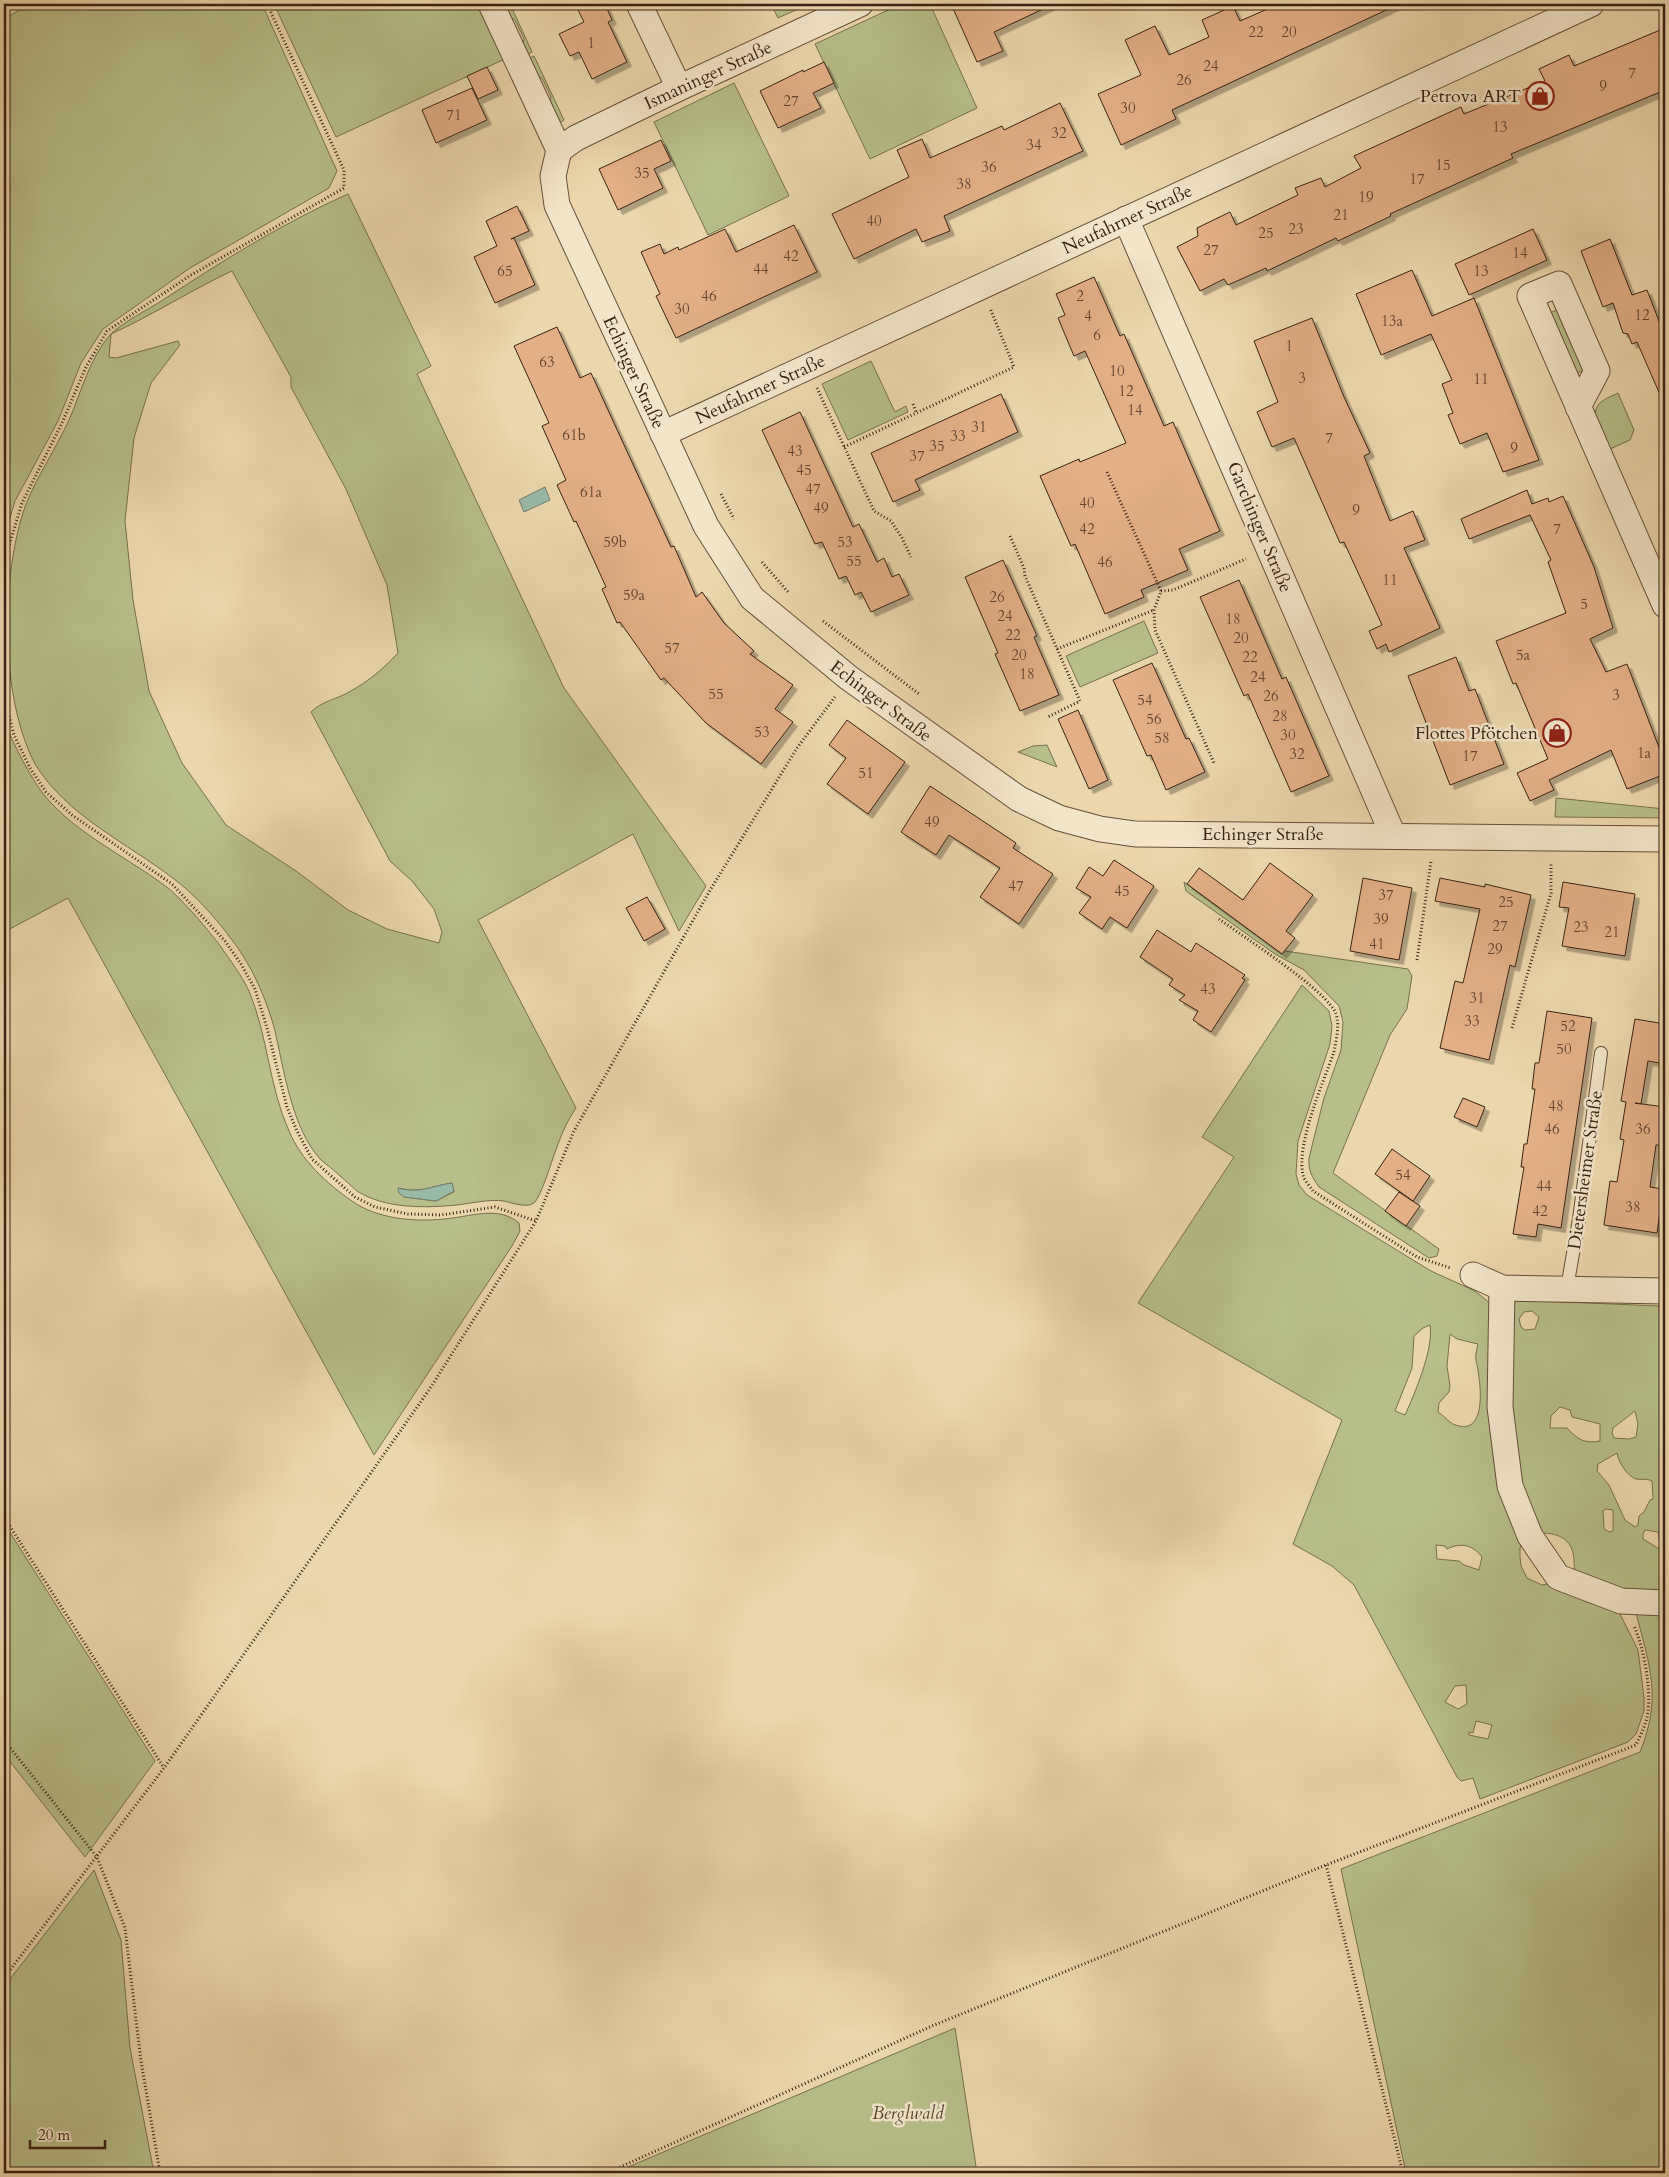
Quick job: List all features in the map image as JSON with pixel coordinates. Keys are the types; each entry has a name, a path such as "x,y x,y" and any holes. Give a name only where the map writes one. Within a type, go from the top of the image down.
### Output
{"street":[{"path":"491,4 559,150"},
{"path":"640,4 679,88"},
{"name":"Ismaninger Straße","path":"559,150 576,138 679,88 860,4"},
{"name":"Neufahrner Straße","path":"663,434 1591,4"},
{"name":"Echinger Straße","path":"559,150 553,176 557,205 706,526 752,598 848,678 1019,799 1059,818 1100,829 1135,834 1665,839"},
{"name":"Garchinger Straße","path":"1126,219 1394,835"},
{"path":"1578,407 1665,605"},
{"path":"1473,1275 1502,1288 1665,1291"},
{"path":"1502,1288 1500,1407 1510,1486 1530,1536 1558,1577 1621,1602 1665,1603"}],"lane":[{"name":"Dietersheimer Straße","path":"1567,1288 1579,1219 1601,1053"}],"path":[{"path":"4,580 9,546 22,503 62,423 86,367 107,331 191,275 344,188 344,170 267,4"},
{"path":"844,447 1014,367 981,287"},
{"path":"808,367 874,511 891,521 911,557"},
{"path":"913,404 917,413"},
{"path":"1107,472 1161,591 1154,610 1155,630 1214,763"},
{"path":"718,487 734,520"},
{"path":"1010,536 1024,568 1025,576 1080,701 1048,716"},
{"path":"1161,591 1173,590 1269,549"},
{"path":"759,558 795,600"},
{"path":"1057,648 1154,610"},
{"path":"818,617 920,695"},
{"path":"4,1978 164,1768 429,1390 536,1221 574,1131 709,892 797,748 848,678"},
{"path":"4,696 14,735 30,768 46,792 72,815 172,884 225,941 241,964 255,989 287,1107 312,1159 355,1196 375,1208 408,1214 441,1215 495,1207 536,1221"},
{"path":"1417,960 1434,836"},
{"path":"1512,1028 1552,893 1550,837"},
{"path":"1219,919 1306,981 1332,1006 1336,1014 1337,1039 1334,1052 1304,1141 1303,1177 1313,1191 1417,1257 1473,1275"},
{"path":"4,1517 164,1768"},
{"path":"606,2173 932,2026 1326,1865 1636,1744 1648,1713 1649,1699 1642,1649 1636,1628 1621,1602"},
{"path":"4,1740 97,1856 125,1928 140,2061 160,2173"},
{"path":"1326,1865 1403,2173"}],"green space":[{"path":"30,4 262,4 337,171 329,188 190,268 103,329 81,363 58,421 15,501 4,538 4,19"},
{"path":"274,4 479,4 505,59 336,137"},
{"path":"500,4 510,4 532,52 524,56 521,49 524,39 515,20 505,14"},
{"path":"771,4 809,4 778,18"},
{"path":"901,4 930,4 977,108 870,159 815,44"},
{"path":"534,56 564,120 558,124 548,108 551,97 542,78 532,74 526,60"},
{"path":"734,83 789,196 708,235 654,122"},
{"path":"348,194 431,366 417,374 564,688 706,886 679,931 633,834 478,920 576,1108 562,1134 545,1181 535,1202 532,1204 520,1205 504,1201 487,1201 419,1207 393,1204 368,1197 357,1191 321,1160 302,1131 285,1079 270,1015 256,979 237,946 210,913 181,885 81,814 64,799 35,764 23,737 15,705 10,671 8,636 8,600 17,533 26,504 69,420 91,364 103,344 110,335 111,334 115,330 276,230","holes":["232,271 291,377 291,387 346,489 387,585 398,653 363,684 344,695 320,705 311,712 390,861 412,881 434,909 442,932 439,943 387,929 348,910 296,871 226,825 182,763 149,691 133,600 125,521 134,438 151,383 180,345 178,341 116,358 109,357 111,334","452,1183 454,1192 436,1201 404,1197 399,1188 419,1190"]},
{"path":"1560,309 1585,370 1574,374 1549,313"},
{"path":"871,361 895,412 906,406 908,412 848,440 822,384"},
{"path":"1618,393 1634,430 1630,440 1610,449 1595,414 1600,403"},
{"path":"1144,621 1158,653 1080,687 1066,656"},
{"path":"4,719 11,738 28,770 45,796 58,810 87,834 174,893 204,925 232,963 246,985 255,1008 277,1097 289,1131 300,1152 324,1179 362,1207 396,1218 432,1220 493,1213 502,1214 519,1223 520,1231 512,1246 374,1455 68,898 4,932"},
{"path":"1047,745 1057,767 1018,752 1033,746"},
{"path":"1556,798 1665,809 1665,818 1555,817"},
{"path":"1184,882 1282,954 1285,951 1408,969 1412,976 1407,1009 1390,1035 1333,1173 1439,1249 1437,1256 1429,1258 1319,1187 1312,1177 1309,1158 1324,1098 1341,1050 1343,1022 1339,1006 1304,970 1275,954 1186,891"},
{"path":"1302,985 1329,1011 1332,1026 1330,1044 1298,1141 1296,1174 1299,1185 1307,1195 1431,1271 1475,1291 1497,1309 1523,1540 1520,1548 1521,1566 1527,1578 1542,1585 1556,1582 1618,1611 1620,1614 1638,1650 1644,1698 1644,1711 1636,1734 1628,1742 1480,1799 1473,1778 1461,1781 1457,1777 1354,1585 1332,1566 1293,1544 1342,1420 1138,1303 1234,1157 1202,1137","holes":["1430,1325 1429,1346 1423,1370 1405,1415 1395,1411 1412,1368 1414,1336","1450,1334 1457,1339 1478,1344 1476,1358 1480,1404 1478,1415 1473,1423 1465,1427 1453,1424 1438,1412 1439,1403 1449,1392 1447,1366","1436,1545 1445,1546 1447,1549 1462,1545 1471,1547 1482,1557 1479,1570 1464,1565 1459,1561 1437,1559","1466,1685 1467,1704 1458,1709 1445,1702 1455,1686","1476,1721 1492,1725 1488,1739 1469,1735 1469,1732 1473,1733"]},
{"path":"1516,1300 1659,1306 1665,1361 1665,1595 1640,1595 1576,1574 1573,1553 1566,1540 1557,1535 1541,1533 1516,1485 1507,1410 1509,1312","holes":["1532,1311 1539,1317 1535,1329 1525,1330 1521,1327 1519,1319 1524,1312","1560,1407 1570,1410 1572,1417 1600,1424 1600,1441 1590,1442 1581,1440 1567,1428 1550,1428 1551,1416","1635,1411 1638,1424 1636,1437 1629,1439 1614,1438 1613,1428","1617,1453 1621,1464 1629,1475 1636,1479 1652,1481 1653,1499 1650,1500 1644,1512 1639,1516 1638,1525 1635,1527 1625,1520 1609,1485 1597,1471 1598,1464","1606,1509 1613,1510 1613,1531 1609,1532 1604,1529 1603,1511","1645,1530 1658,1532 1661,1550 1643,1539"]},
{"path":"4,1523 155,1761 85,1857 4,1754"},
{"path":"1636,1613 1665,1613 1665,2173 1406,2173 1341,1869 1640,1752 1647,1733 1652,1699 1649,1666"},
{"path":"94,1870 121,1940 130,2048 154,2173 4,2173 4,1987"},
{"name":"Berglwald","path":"955,2028 977,2173 614,2173"}],"shaded area":[{"path":"545,487 550,500 524,512 519,500"},
{"path":"452,1183 454,1191 436,1201 404,1197 399,1193 398,1188 419,1190"}],"building":[{"path":"575,4 605,4 612,20 608,22 627,62 592,79 579,52 570,56 559,34 584,22"},
{"path":"951,4 1054,4 994,32 1003,51 977,62"},
{"path":"1279,4 1399,4 1172,110 1176,119 1121,145 1098,94 1141,75 1125,40 1155,26 1169,55 1209,37 1202,20 1233,6 1240,21"},
{"path":"1665,28 1665,90 1511,154 1513,158 1390,214 1391,216 1338,241 1336,238 1267,271 1266,268 1228,285 1224,279 1200,291 1177,247 1198,236 1197,228 1230,212 1236,225 1298,195 1295,188 1321,178 1325,187 1361,168 1354,156 1461,107 1464,114 1545,81 1539,69 1569,55 1574,66"},
{"path":"824,62 834,83 813,93 821,108 778,128 760,91"},
{"path":"487,67 498,90 478,99 467,76"},
{"path":"472,88 487,120 436,143 422,110"},
{"path":"1060,103 1083,151 944,216 950,231 922,242 916,229 854,259 832,214 909,177 897,150 922,139 930,158 1002,126 1004,130"},
{"path":"661,140 671,161 654,169 663,188 618,210 599,169"},
{"path":"517,206 529,231 511,239 514,238 535,285 495,303 474,257 497,246 486,221"},
{"path":"794,225 817,272 676,338 656,296 660,294 641,252 660,244 664,254 678,247 679,250 725,229 736,252"},
{"path":"1533,229 1547,260 1469,295 1455,264"},
{"path":"1610,239 1632,295 1647,290 1659,321 1665,341 1665,406 1637,342 1632,344 1628,334 1623,333 1613,303 1603,307 1581,251"},
{"path":"1412,270 1432,316 1474,298 1539,460 1503,472 1487,433 1460,444 1448,415 1453,413 1442,384 1452,380 1431,334 1381,355 1356,294"},
{"path":"1094,277 1120,336 1124,334 1164,426 1173,422 1220,531 1179,549 1188,570 1141,590 1144,597 1105,614 1075,544 1071,546 1040,476 1079,459 1080,462 1126,443 1085,351 1074,356 1058,318 1065,315 1056,294"},
{"path":"1312,318 1344,397 1370,453 1364,456 1390,521 1413,511 1425,540 1404,548 1440,628 1389,652 1386,644 1377,649 1369,631 1382,625 1344,542 1340,543 1294,438 1272,447 1257,412 1278,402 1254,341"},
{"path":"557,327 580,378 591,373 671,547 674,546 696,597 702,592 724,623 754,651 750,654 793,685 775,709 793,722 761,764 706,723 664,678 661,680 620,622 617,623 602,589 606,587 576,521 574,522 557,485 566,480 542,426 549,423 514,346"},
{"path":"1001,394 1018,432 915,480 920,490 893,502 871,453"},
{"path":"800,412 853,527 859,524 877,562 884,558 892,577 899,574 909,595 871,612 861,592 855,595 846,576 839,579 822,542 815,544 762,430"},
{"path":"1527,490 1532,504 1548,498 1549,502 1563,496 1594,567 1613,628 1590,639 1606,672 1627,664 1665,763 1665,774 1627,789 1611,750 1549,780 1554,790 1530,801 1517,773 1548,759 1516,683 1513,684 1496,641 1566,613 1548,562 1551,560 1530,515 1469,539 1461,519"},
{"path":"1003,560 1037,636 1034,637 1059,695 1020,711 995,654 998,653 965,577"},
{"path":"1239,580 1282,679 1286,677 1329,776 1291,792 1248,694 1244,696 1200,597"},
{"path":"1456,657 1469,691 1475,689 1504,764 1450,785 1408,676"},
{"path":"1152,663 1186,739 1189,738 1205,772 1166,790 1151,755 1147,756 1113,680"},
{"path":"1078,710 1108,780 1089,789 1058,719"},
{"path":"847,720 905,762 868,814 827,784 846,758 829,745"},
{"path":"930,786 1016,843 1013,848 1053,874 1019,924 980,897 1000,868 949,835 936,855 901,832"},
{"path":"1114,860 1154,886 1127,928 1110,917 1102,929 1079,913 1091,897 1076,888 1089,867 1103,876"},
{"path":"1270,863 1313,895 1286,931 1295,938 1282,954 1187,884 1199,868 1243,900"},
{"path":"1363,878 1412,888 1399,960 1350,951"},
{"path":"1440,878 1485,887 1485,884 1531,895 1515,967 1510,965 1489,1060 1440,1048 1455,981 1463,983 1480,909 1435,901"},
{"path":"1563,882 1635,894 1625,956 1562,946 1569,908 1559,907"},
{"path":"647,897 665,929 644,941 626,908"},
{"path":"1157,930 1191,952 1196,943 1245,975 1242,978 1245,980 1211,1032 1193,1020 1198,1011 1179,1000 1185,995 1169,985 1173,979 1140,957"},
{"path":"1547,1011 1592,1018 1561,1228 1538,1224 1536,1237 1513,1234 1524,1167 1521,1167 1524,1144 1527,1144 1535,1089 1532,1089 1535,1063 1539,1063"},
{"path":"1635,1019 1665,1024 1665,1064 1648,1061 1641,1104 1665,1107 1662,1145 1656,1145 1650,1187 1663,1189 1657,1233 1604,1225 1610,1181 1617,1182 1624,1140 1620,1139 1626,1102 1621,1101"},
{"path":"1463,1098 1485,1107 1477,1127 1454,1117"},
{"path":"1392,1149 1430,1176 1413,1201 1375,1174"},
{"path":"1399,1192 1420,1206 1406,1226 1385,1211"}],"place":[{"name":"Petrova ART","path":"1540,96"},
{"name":"Flottes Pfötchen","path":"1557,733"}]}
